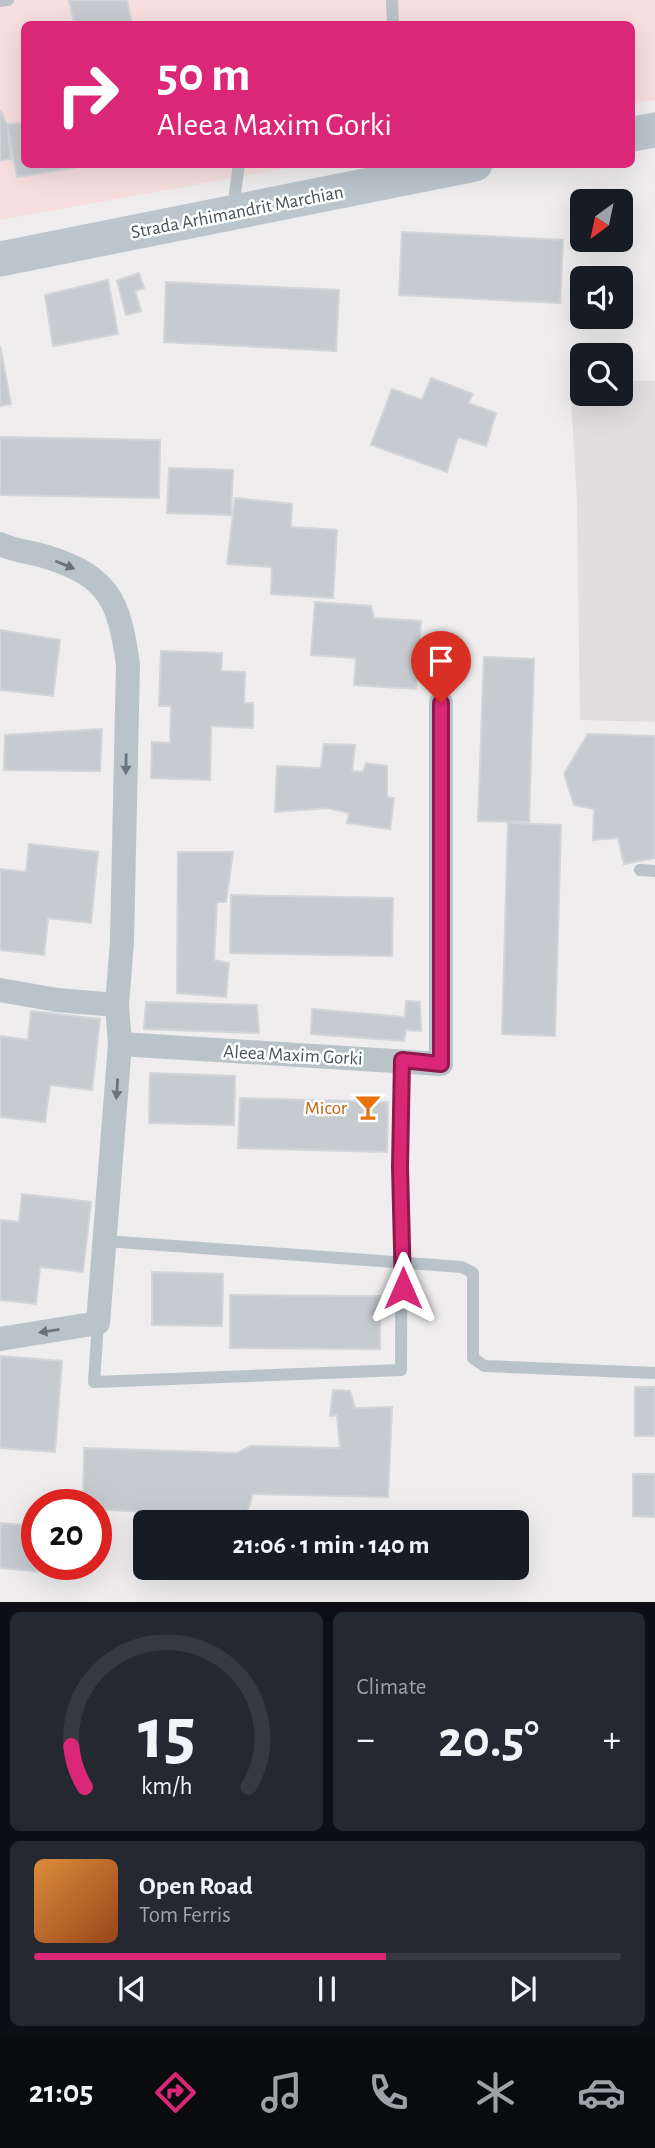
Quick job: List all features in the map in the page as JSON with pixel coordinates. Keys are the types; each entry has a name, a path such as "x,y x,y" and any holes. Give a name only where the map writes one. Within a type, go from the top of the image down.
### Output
{"main road":[{"name":"Strada Arhimandrit Marchian","path":"0,258 454,168"}],"street":[{"path":"0,544 48,557 83,572 110,593 122,620 128,664 122,941 117,1005 120,1044 98,1323 0,1339"},
{"name":"Aleea Maxim Gorki","path":"120,1044 441,1064 441,703"},
{"path":"0,990 57,1000 117,1005"}],"lane":[{"path":"0,1 8,0"},
{"path":"392,0 393,21"},
{"path":"238,168 235,193 244,209"},
{"path":"640,870 655,871"},
{"path":"98,1323 94,1382 401,1370 402,1060"},
{"path":"106,1241 462,1267 473,1273 473,1358 484,1367 655,1373"}],"shaded area":[{"path":"0,0 655,0 655,100 635,103 635,21 21,21 21,168 287,168 0,220"},
{"path":"633,381 655,381 655,722 580,720 577,501 571,406 633,406"}],"building":[{"path":"69,0 127,0 131,21 73,21"},
{"path":"0,110 7,124 11,159 0,161"},
{"path":"21,122 21,168 72,168 17,177 7,124"},
{"path":"402,232 563,240 560,303 399,295"},
{"path":"139,273 144,288 135,291 141,311 126,315 117,281"},
{"path":"108,280 118,334 53,346 45,295"},
{"path":"166,282 339,290 336,351 164,342"},
{"path":"0,346 11,404 0,406"},
{"path":"431,378 473,394 468,403 496,413 486,446 458,437 447,472 371,445 392,389 422,400"},
{"path":"0,437 160,440 159,498 0,495"},
{"path":"169,468 233,470 231,515 167,513"},
{"path":"235,498 292,504 291,527 337,530 333,598 271,594 272,567 227,564"},
{"path":"315,602 371,606 374,618 421,621 416,689 354,685 356,658 311,655"},
{"path":"0,630 60,640 53,696 0,690"},
{"path":"161,651 222,653 221,671 245,672 244,703 253,703 253,728 211,726 210,780 151,778 152,742 170,743 171,706 159,706"},
{"path":"484,657 534,659 529,822 478,821"},
{"path":"102,729 100,771 4,770 5,735"},
{"path":"588,734 655,736 655,858 624,864 618,838 593,840 594,809 574,805 564,774"},
{"path":"324,744 355,745 352,771 363,772 366,763 387,766 387,797 394,798 390,829 347,823 349,813 328,808 275,812 277,766 321,768"},
{"path":"508,823 561,825 555,1036 502,1034"},
{"path":"29,844 98,852 91,923 48,918 44,955 0,950 0,869 26,872"},
{"path":"178,852 233,852 226,902 217,902 214,960 229,963 226,997 177,993"},
{"path":"231,895 393,898 392,956 230,953"},
{"path":"406,1001 420,1002 421,1031 406,1030 404,1041 311,1034 312,1009 405,1017"},
{"path":"146,1002 257,1005 259,1033 144,1029"},
{"path":"31,1011 100,1019 92,1090 50,1085 45,1122 0,1117 0,1036 28,1040"},
{"path":"150,1073 235,1076 234,1125 149,1123"},
{"path":"240,1098 388,1102 387,1152 238,1148"},
{"path":"22,1194 91,1202 83,1272 40,1267 36,1304 0,1300 0,1220 19,1222"},
{"path":"152,1272 223,1274 222,1326 152,1325"},
{"path":"230,1295 380,1296 380,1349 230,1348"},
{"path":"0,1356 62,1361 55,1452 0,1448"},
{"path":"635,1387 655,1387 655,1436 635,1436"},
{"path":"333,1390 350,1391 355,1408 392,1407 388,1497 253,1494 248,1510 133,1511 112,1510 112,1489 83,1489 84,1448 237,1453 251,1446 340,1448 337,1415 330,1416"},
{"path":"633,1474 655,1474 655,1517 633,1516"},
{"path":"0,1523 21,1525 21,1570 0,1568"}],"place":[{"name":"Micor","path":"368,1107"}],"route":[{"path":"403,1288 400,1167 402,1060 441,1064 441,703"}]}
